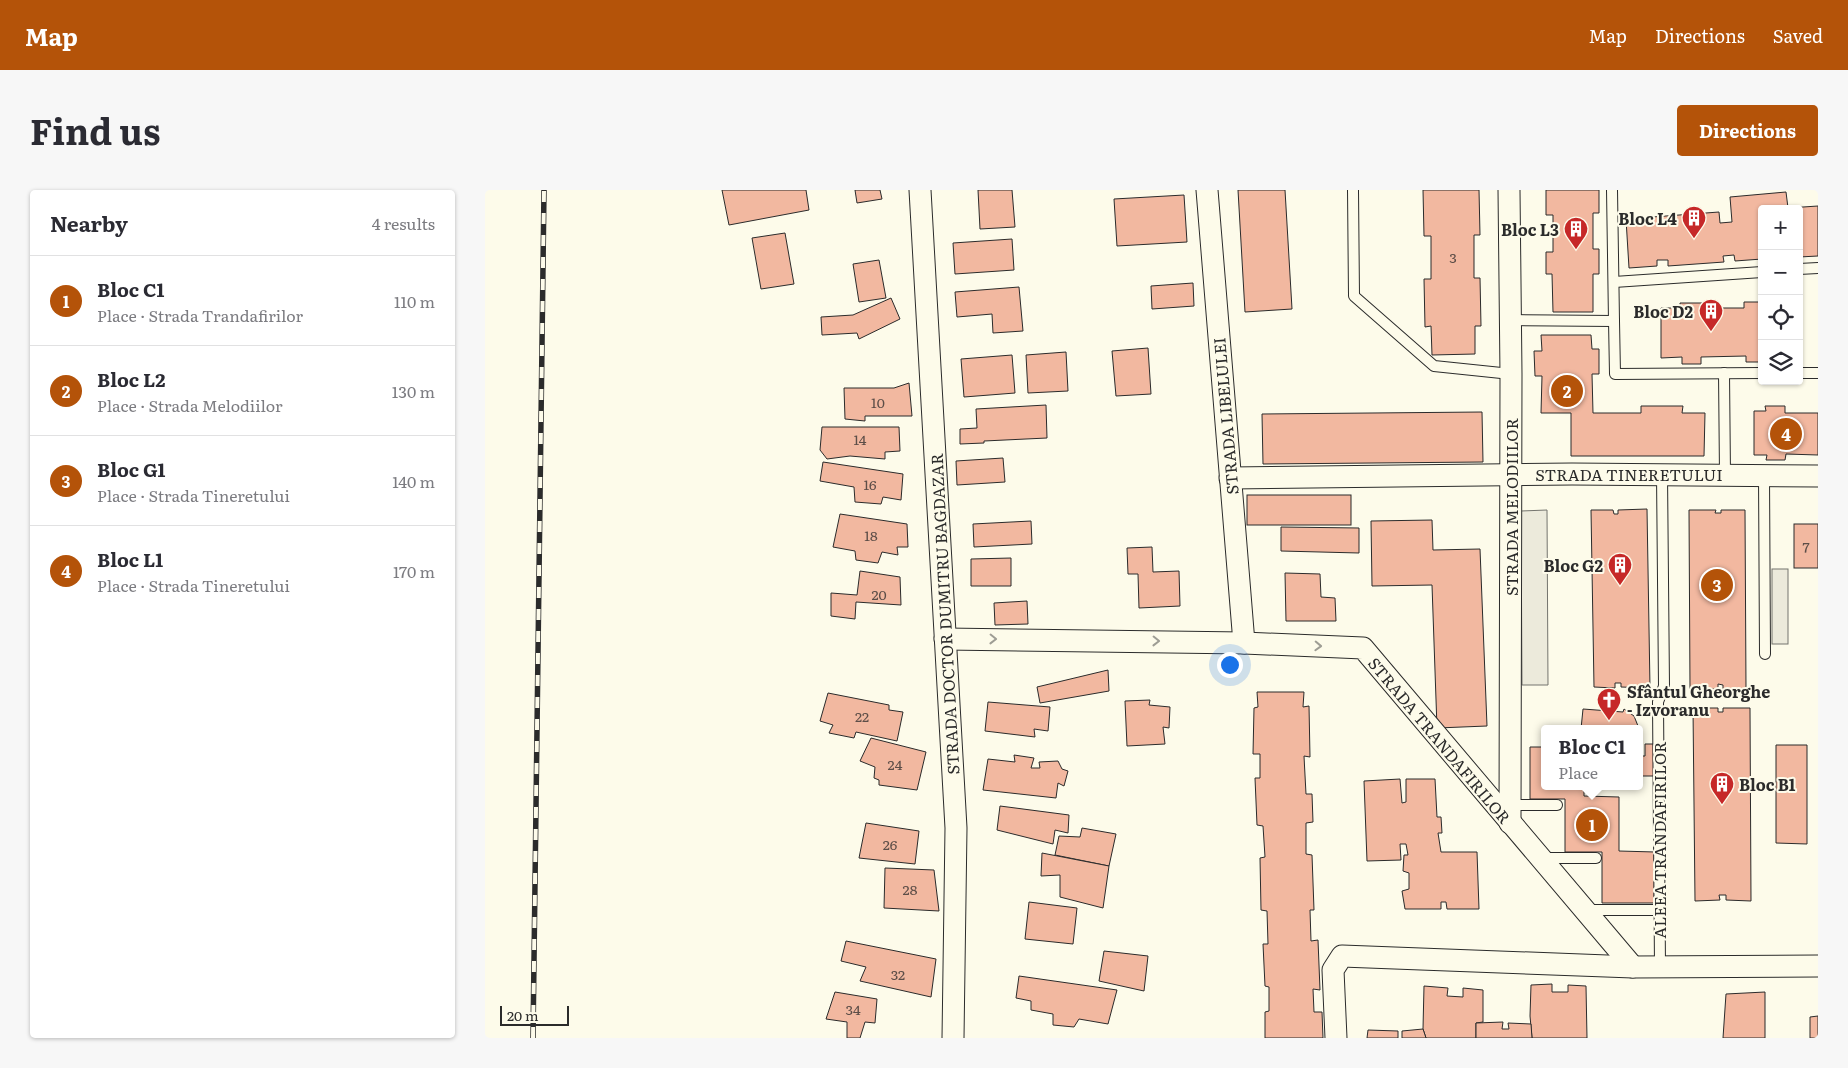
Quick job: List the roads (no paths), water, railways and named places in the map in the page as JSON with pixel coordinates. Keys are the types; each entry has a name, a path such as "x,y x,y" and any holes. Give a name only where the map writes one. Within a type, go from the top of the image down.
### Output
{"street":[{"name":"STRADA DOCTOR DUMITRU BAGDAZAR","path":"920,190 956,828 953,1038"},
{"name":"STRADA LIBELULEI","path":"1207,190 1244,643"},
{"name":"STRADA MELODIILOR","path":"1509,190 1511,374 1510,814"},
{"name":"STRADA TINERETULUI","path":"1231,478 1511,474 1818,476"},
{"name":"STRADA TRANDAFIRILOR","path":"945,639 1244,643 1363,648 1510,814 1540,858 1633,968"},
{"path":"1336,1038 1333,970 1342,956 1633,968 1818,966"}],"lane":[{"path":"1353,190 1354,296 1434,366 1511,374"},
{"path":"1612,190 1615,374 1758,373"},
{"path":"1803,269 1818,268"},
{"path":"1614,282 1758,272"},
{"path":"1509,320 1614,321"},
{"path":"1724,373 1725,475"},
{"path":"1803,373 1818,373"},
{"name":"ALEEA TRANDAFIRILOR","path":"1660,967 1657,702 1664,686 1662,474"},
{"path":"1764,475 1765,654"},
{"path":"1510,814 1557,805"},
{"path":"1540,858 1596,858"},
{"path":"1584,910 1660,910"}],"railway":[{"path":"533,1038 544,190"}],"place":[{"name":"Bloc L4","path":"1694,239"},
{"name":"Bloc L3","path":"1576,250"},
{"name":"Bloc D2","path":"1711,332"},
{"name":"Bloc L2","path":"1567,391"},
{"name":"Bloc L1","path":"1786,434"},
{"name":"Bloc G1","path":"1717,585"},
{"name":"Bloc G2","path":"1620,586"},
{"name":"Sfântul Gheorghe - Izvoranu","path":"1609,721"},
{"name":"Bloc B1","path":"1722,805"},
{"name":"Bloc C1","path":"1592,825"}]}
